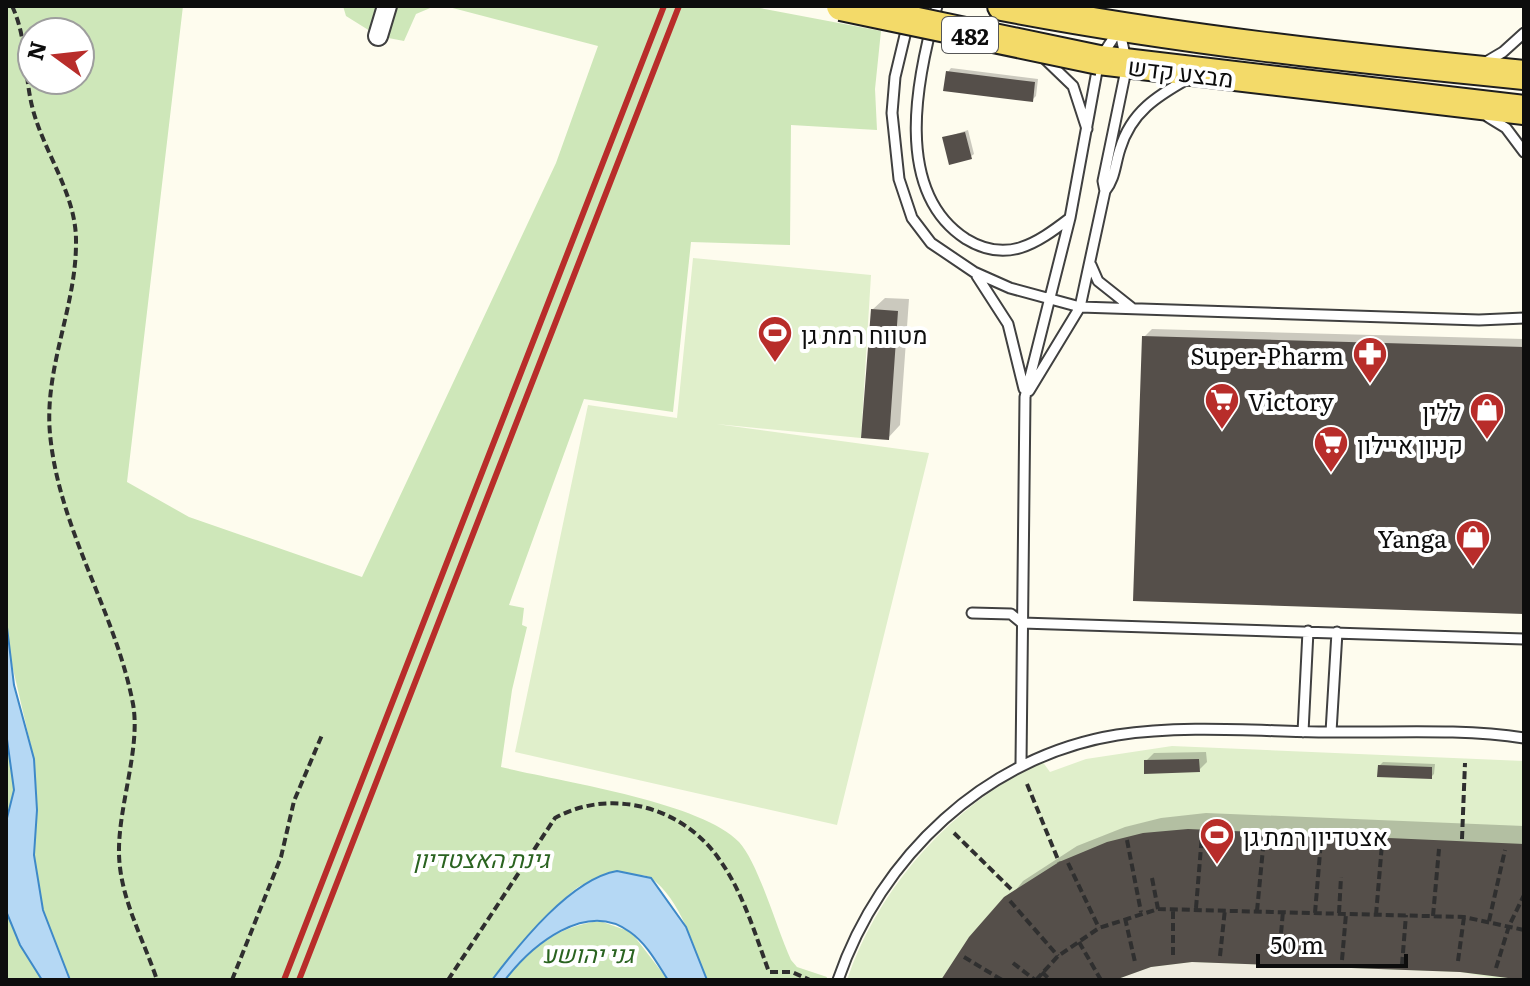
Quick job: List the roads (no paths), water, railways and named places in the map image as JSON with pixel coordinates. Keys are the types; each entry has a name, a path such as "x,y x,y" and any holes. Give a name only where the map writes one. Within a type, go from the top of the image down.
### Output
{"main road":[{"name":"מבצע קדש","path":"841,6 1127,65 1524,110"},
{"name":"מבצע קדש","path":"1002,6 1119,28 1307,54 1524,75"}],"street":[{"path":"378,36 387,6"}],"lane":[{"path":"912,6 895,77 892,113 899,179 912,218 931,243 974,272 1010,288 1080,307 1479,320 1524,318"},
{"path":"937,6 920,80 917,114 923,173 934,206 948,225 964,237 983,248 1002,252 1037,243 1070,218"},
{"path":"1025,397 1070,218 1099,60 1119,28"},
{"path":"1025,397 1080,307 1105,191 1112,182 1127,65 1119,28"},
{"path":"1472,70 1503,52 1524,33"},
{"path":"1017,43 1064,74 1073,86 1088,131"},
{"path":"1115,150 1144,106 1198,73"},
{"path":"1456,102 1506,128 1524,152"},
{"path":"1090,264 1098,281 1132,308"},
{"path":"974,272 1008,324 1025,397 1021,764"},
{"path":"972,613 1011,614 1022,623 1524,639"},
{"path":"1303,732 1308,631"},
{"path":"1331,732 1337,632"},
{"path":"838,980 853,941 893,875 943,820 1021,764 1058,750 1146,731 1331,732 1524,738"}],"water":[{"path":"6,619 14,685 34,759 37,810 34,855 43,910 70,980 42,980 20,945 6,911 6,822 14,790 6,732"},
{"path":"617,871 651,878 686,927 707,980 668,980 651,954 630,932 613,923 596,921 561,931 529,954 505,980 492,980 532,931 565,899 600,876"}],"railway":[{"path":"284,980 664,6"},
{"path":"299,980 679,6"}],"place":[{"name":"מטווח רמת גן","path":"775,364"},
{"name":"Super-Pharm","path":"1370,385"},
{"name":"Victory","path":"1222,431"},
{"name":"ללין","path":"1487,441"},
{"name":"קניון איילון","path":"1331,474"},
{"name":"Yanga","path":"1473,568"},
{"name":"אצטדיון רמת גן","path":"1217,866"}],"park label":[{"name":"גינת האצטדיון","path":"481,857"},
{"name":"גני יהושע","path":"588,952"}]}
